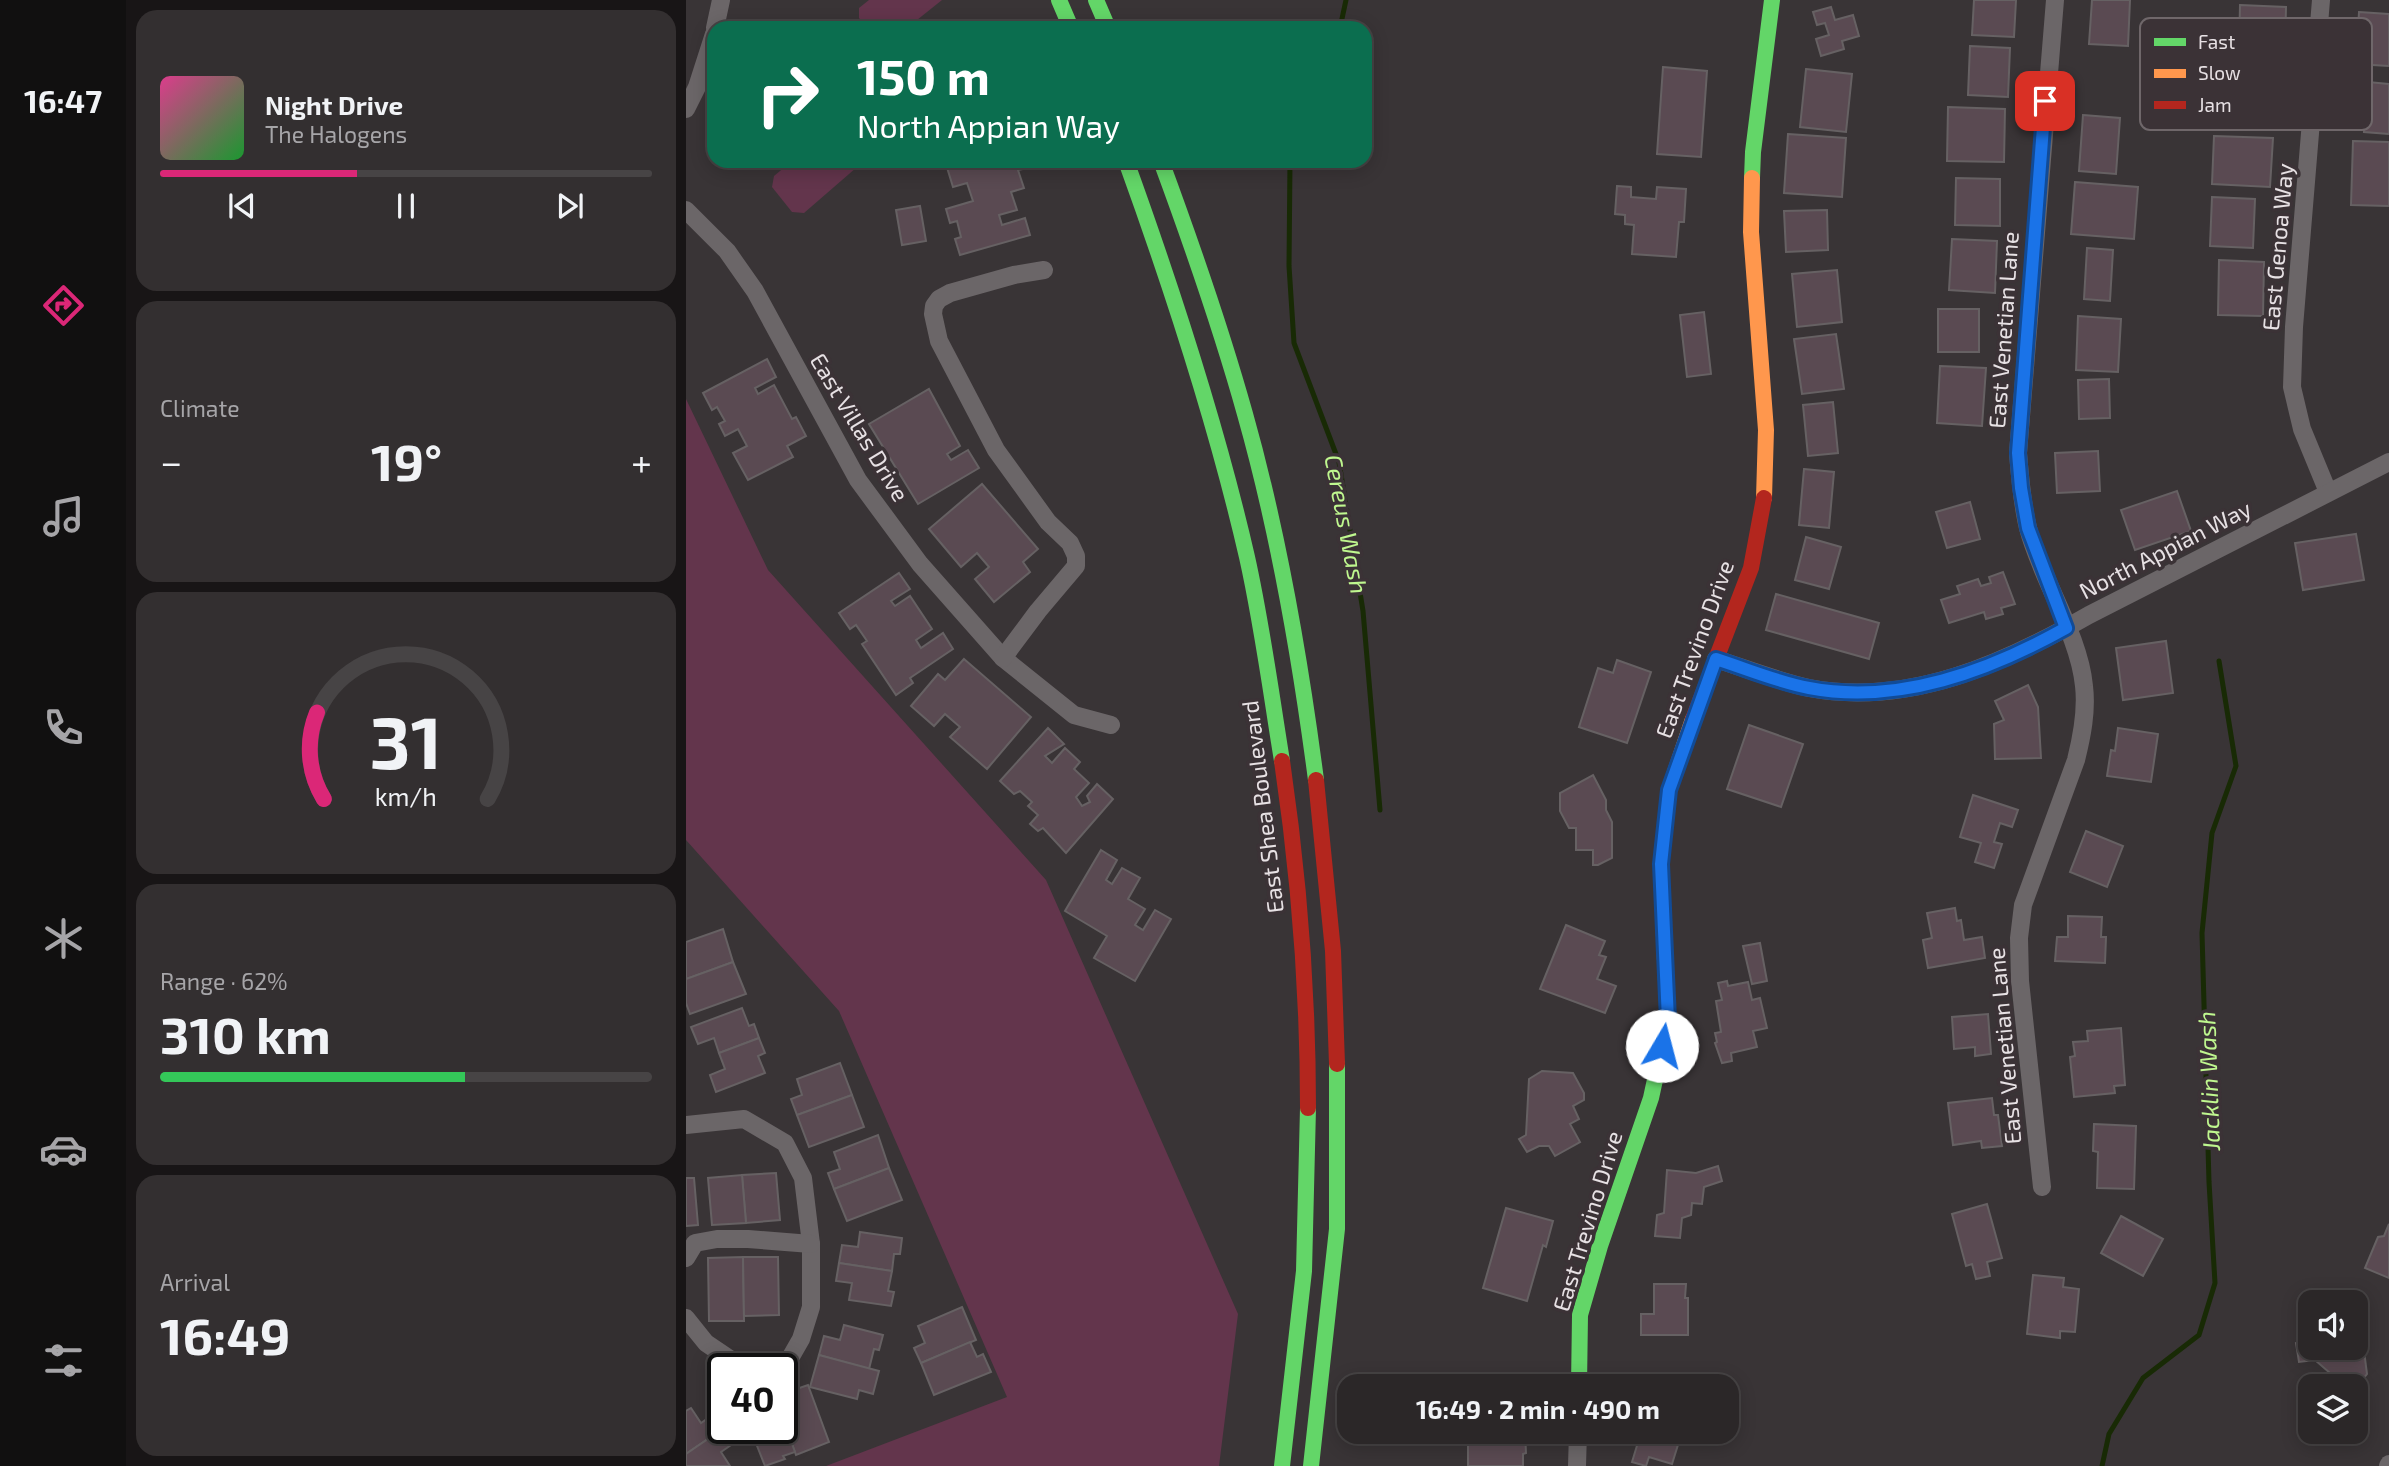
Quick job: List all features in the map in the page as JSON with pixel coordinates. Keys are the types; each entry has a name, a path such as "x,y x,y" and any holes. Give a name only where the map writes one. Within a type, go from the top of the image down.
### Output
{"main road":[{"path":"1059,0 1068,21"},
{"path":"1096,0 1105,21"},
{"name":"East Trevino Drive","path":"1578,1374 1580,1315 1600,1246 1651,1098 1668,1020 1661,864 1669,790 1751,568 1766,490 1766,430 1751,232 1753,152 1772,0"},
{"name":"East Shea Boulevard","path":"1129,168 1171,285 1210,417 1247,558 1287,797 1298,897 1308,1054 1304,1271 1282,1466"},
{"path":"1164,168 1187,227 1252,443 1284,579 1321,807 1333,937 1337,1222 1311,1466"},
{"path":"1273,705 1305,700"}],"street":[{"path":"716,21 721,0"},
{"name":"East Venetian Lane","path":"2042,1187 2018,938 2023,905 2076,760 2082,736 2084,684 2028,528 2018,453 2055,0"},
{"name":"East Genoa Way","path":"2320,18 2321,0"},
{"path":"686,109 697,87 707,56"},
{"name":"East Genoa Way","path":"2310,130 2294,327 2292,387 2302,429 2328,492"},
{"name":"East Villas Drive","path":"686,210 727,251 754,291 858,480 920,564 1003,658 1074,715 1111,725"},
{"path":"1003,658 1076,566 1076,556 1070,543 1048,522 996,450 939,341 933,314 939,299 950,293 1014,275 1045,270"},
{"name":"North Appian Way","path":"1716,659 1777,680 1811,688 1848,692 1897,690 1947,680 1987,666 2066,628 2389,462"},
{"path":"687,1123 744,1119 785,1143 803,1178 811,1244 811,1307 801,1339 793,1353"},
{"path":"686,1258 695,1243 717,1239 811,1244"},
{"path":"686,1318 706,1343 721,1353"},
{"path":"1577,1466 1578,1444"}],"shaded area":[{"path":"869,0 942,0 916,21 861,21 859,8"},
{"path":"784,168 856,168 804,213 792,212 772,187 774,176"},
{"path":"686,399 768,570 1046,880 1238,1314 1219,1466 826,1466 1007,1397 839,1011 686,840"}],"building":[{"path":"1974,0 2016,0 2014,37 1972,35"},
{"path":"2092,0 2130,0 2128,46 2089,44"},
{"path":"2240,5 2286,7 2286,18 2240,18"},
{"path":"1831,7 1835,20 1853,15 1859,36 1842,41 1844,49 1821,56 1816,39 1829,35 1825,23 1817,25 1813,12"},
{"path":"2359,12 2389,14 2389,66 2372,65 2372,18 2359,18"},
{"path":"1970,46 2010,48 2008,97 1968,95"},
{"path":"1663,67 1707,71 1701,157 1657,154"},
{"path":"1806,69 1852,74 1846,132 1800,127"},
{"path":"2372,82 2389,84 2389,134 2364,132 2372,130"},
{"path":"1948,107 2005,109 2004,162 1947,161"},
{"path":"2083,115 2120,118 2116,174 2079,171"},
{"path":"1788,134 1846,138 1842,197 1784,193"},
{"path":"2214,136 2273,138 2270,187 2212,184"},
{"path":"2353,141 2389,142 2389,206 2351,205"},
{"path":"947,168 1023,168 1018,170 1024,188 1011,192 1017,210 999,215 1002,225 1025,218 1030,235 960,255 955,239 961,237 957,221 950,223 946,209 973,201 967,183 953,187"},
{"path":"1956,178 2000,179 2000,226 1955,225"},
{"path":"2075,182 2138,187 2134,239 2071,234"},
{"path":"1617,186 1631,187 1631,197 1656,199 1657,187 1686,189 1684,222 1679,222 1676,257 1632,254 1634,225 1625,224 1625,215 1615,214"},
{"path":"2212,197 2255,199 2253,248 2210,246"},
{"path":"920,206 926,241 902,245 896,210"},
{"path":"1827,210 1828,250 1786,252 1784,211"},
{"path":"1952,239 1997,241 1995,293 1949,290"},
{"path":"2087,248 2113,250 2110,301 2084,299"},
{"path":"2219,260 2264,262 2263,316 2218,315"},
{"path":"1837,270 1842,322 1797,327 1792,274"},
{"path":"1938,309 1979,309 1979,352 1938,352"},
{"path":"1704,312 1711,374 1687,377 1680,315"},
{"path":"2078,316 2121,319 2118,372 2076,370"},
{"path":"1836,334 1844,389 1802,394 1794,339"},
{"path":"767,359 776,377 755,388 758,394 774,385 792,419 796,417 806,436 787,446 793,457 748,480 733,453 747,446 738,429 725,436 719,424 725,421 717,407 712,410 703,393"},
{"path":"1940,366 1986,368 1982,426 1937,423"},
{"path":"2109,379 2110,418 2079,419 2078,380"},
{"path":"929,389 960,446 947,454 951,460 968,450 979,468 918,504 869,424"},
{"path":"1833,402 1838,453 1808,456 1803,405"},
{"path":"2098,451 2100,491 2057,493 2055,453"},
{"path":"1804,469 1834,472 1829,528 1799,525"},
{"path":"982,484 1038,549 1023,562 1030,572 994,602 975,579 989,567 977,553 961,567 929,529"},
{"path":"2177,491 2191,531 2135,550 2121,510"},
{"path":"1970,502 1980,539 1947,548 1936,512"},
{"path":"2356,534 2364,580 2303,590 2295,543"},
{"path":"1806,537 1841,547 1829,589 1795,580"},
{"path":"2003,572 2015,604 2001,608 2003,614 1986,619 1984,612 1949,623 1941,600 1960,594 1957,586 1978,579 1981,586 1991,583 1989,577"},
{"path":"899,573 910,589 891,601 895,606 910,596 932,629 916,640 921,648 943,633 953,649 910,678 913,683 896,695 862,644 867,641 856,625 850,629 839,613"},
{"path":"1776,594 1879,623 1869,659 1766,630"},
{"path":"2166,641 2173,693 2123,700 2116,648"},
{"path":"964,659 1031,717 987,769 950,737 960,727 945,714 934,726 911,706 938,674 945,680"},
{"path":"1617,660 1651,672 1627,743 1579,727 1598,668 1613,673"},
{"path":"2028,685 2038,707 2041,758 1995,759 1994,724 2004,720 1995,701"},
{"path":"1749,725 1803,744 1781,807 1727,789"},
{"path":"1048,728 1064,744 1045,756 1052,763 1065,748 1080,762 1074,769 1089,783 1076,797 1082,806 1090,802 1087,796 1097,784 1113,799 1066,853 1043,828 1038,831 1030,824 1038,815 1028,806 1032,802 1020,791 1014,794 1000,781"},
{"path":"2118,728 2158,734 2151,782 2107,776 2111,750 2115,751"},
{"path":"1593,775 1606,800 1606,810 1612,822 1612,858 1598,865 1593,865 1593,850 1576,850 1576,828 1569,828 1560,811 1560,793"},
{"path":"1973,795 2018,810 2012,827 2000,823 1994,842 2002,844 1994,868 1975,862 1981,843 1960,837"},
{"path":"2086,831 2123,846 2107,887 2070,872"},
{"path":"1101,850 1117,860 1106,880 1112,884 1122,868 1140,878 1128,899 1145,909 1135,925 1143,930 1155,910 1171,919 1135,981 1094,958 1107,936 1065,911"},
{"path":"1955,908 1957,921 1961,920 1964,940 1982,937 1985,958 1928,968 1923,940 1932,938 1927,913"},
{"path":"2068,916 2102,917 2101,937 2106,937 2105,963 2055,961 2057,937 2068,937"},
{"path":"1566,925 1605,941 1599,955 1606,957 1597,979 1616,986 1605,1013 1540,989"},
{"path":"723,929 733,962 686,979 686,942"},
{"path":"1760,943 1767,981 1752,984 1743,946"},
{"path":"733,962 746,994 690,1014 686,1003 686,979"},
{"path":"1727,981 1728,986 1748,982 1752,1000 1760,998 1767,1028 1753,1031 1757,1047 1731,1053 1732,1061 1722,1063 1715,1043 1715,1033 1721,1032 1716,1001 1722,1000 1718,983"},
{"path":"742,1008 749,1026 754,1024 759,1038 719,1053 714,1038 698,1044 691,1027"},
{"path":"1988,1014 1991,1054 1975,1056 1975,1047 1954,1049 1952,1017"},
{"path":"2121,1028 2125,1085 2114,1086 2115,1093 2074,1097 2070,1057 2075,1056 2073,1042 2088,1041 2087,1031"},
{"path":"759,1038 765,1053 758,1056 765,1073 716,1092 710,1075 725,1069 719,1053"},
{"path":"840,1063 852,1095 797,1115 791,1099 802,1095 797,1079"},
{"path":"1542,1071 1573,1073 1584,1093 1584,1100 1573,1106 1579,1119 1570,1124 1580,1142 1555,1156 1549,1146 1539,1146 1527,1152 1519,1139 1526,1135 1529,1079"},
{"path":"852,1095 864,1127 809,1147 797,1115"},
{"path":"1992,1098 1994,1115 1998,1115 2002,1146 1982,1148 1981,1141 1953,1145 1948,1103"},
{"path":"2094,1124 2136,1126 2134,1189 2097,1188 2098,1152 2093,1151"},
{"path":"878,1135 889,1168 834,1189 828,1173 840,1169 834,1152"},
{"path":"1718,1166 1722,1181 1704,1187 1702,1204 1692,1203 1691,1215 1682,1218 1680,1238 1655,1236 1657,1215 1664,1213 1667,1170 1696,1173"},
{"path":"889,1168 902,1200 847,1221 834,1189"},
{"path":"776,1173 780,1220 746,1223 742,1175"},
{"path":"742,1175 746,1223 712,1225 708,1178"},
{"path":"686,1178 694,1178 698,1225 686,1226"},
{"path":"1987,1204 2002,1258 1987,1262 1990,1276 1976,1279 1972,1264 1966,1266 1952,1214"},
{"path":"1506,1208 1553,1221 1527,1301 1483,1288"},
{"path":"2121,1216 2163,1239 2143,1276 2101,1253"},
{"path":"2389,1224 2389,1278 2365,1268 2378,1237 2384,1236"},
{"path":"860,1232 902,1238 900,1254 894,1254 892,1271 839,1263 842,1245 858,1247"},
{"path":"743,1257 744,1321 709,1321 708,1258"},
{"path":"743,1257 778,1257 779,1315 744,1316"},
{"path":"839,1263 892,1271 888,1291 894,1292 891,1306 849,1300 852,1283 836,1281"},
{"path":"2033,1275 2064,1278 2063,1287 2079,1289 2075,1332 2060,1331 2060,1338 2027,1334"},
{"path":"1654,1284 1686,1284 1688,1335 1641,1335 1641,1314 1654,1314"},
{"path":"962,1307 976,1340 921,1363 914,1348 925,1343 918,1326"},
{"path":"844,1325 883,1335 879,1350 874,1349 869,1369 819,1355 824,1336 840,1340"},
{"path":"970,1342 977,1357 983,1354 991,1372 934,1395 921,1363"},
{"path":"819,1355 879,1371 873,1394 859,1390 857,1399 810,1387"},
{"path":"2315,1360 2365,1360 2367,1374 2331,1374"},
{"path":"808,1385 829,1442 796,1455 792,1444 798,1444 798,1388"},
{"path":"691,1408 701,1423 707,1419 707,1440 686,1454 686,1411"},
{"path":"707,1440 707,1444 733,1444 721,1452 730,1466 686,1466 686,1454"},
{"path":"756,1444 792,1444 795,1452 783,1456 785,1459 765,1466"},
{"path":"1468,1444 1526,1444 1523,1466 1468,1466"},
{"path":"1637,1444 1678,1444 1672,1464 1649,1457 1646,1466 1632,1462"}],"waterway":[{"name":"Cereus Wash","path":"1342,21 1346,0"},
{"name":"Cereus Wash","path":"1290,168 1289,266 1294,343 1339,462 1363,611 1380,810"},
{"name":"Jacklin Wash","path":"2102,1466 2109,1434 2143,1378 2199,1335 2215,1283 2209,1182 2202,933 2212,833 2236,766 2219,661"}],"traffic: fast":[{"path":"1059,0 1068,21"},
{"path":"1096,0 1105,21"},
{"path":"1752,178 1772,0"},
{"path":"1128,168 1222,456 1247,557 1282,761"},
{"path":"1164,168 1216,318 1257,459 1287,596 1316,780"},
{"path":"1579,1374 1580,1315 1600,1246 1651,1098 1668,1020 1665,961"},
{"path":"1311,1466 1337,1229 1337,1064"},
{"path":"1282,1466 1304,1271 1308,1108"}],"traffic: slow":[{"path":"1752,178 1751,232 1766,430 1764,498"},
{"path":"1665,961 1661,864 1669,790 1693,719"}],"traffic: jam":[{"path":"1693,719 1751,568 1764,498"},
{"path":"1282,761 1301,934 1308,1108"},
{"path":"1316,780 1333,951 1337,1064"}],"route":[{"path":"1662,1046 1668,1020 1661,864 1669,790 1716,659 1777,680 1811,688 1848,692 1897,690 1947,680 1987,666 2066,628 2028,528 2018,453 2045,101"}]}
